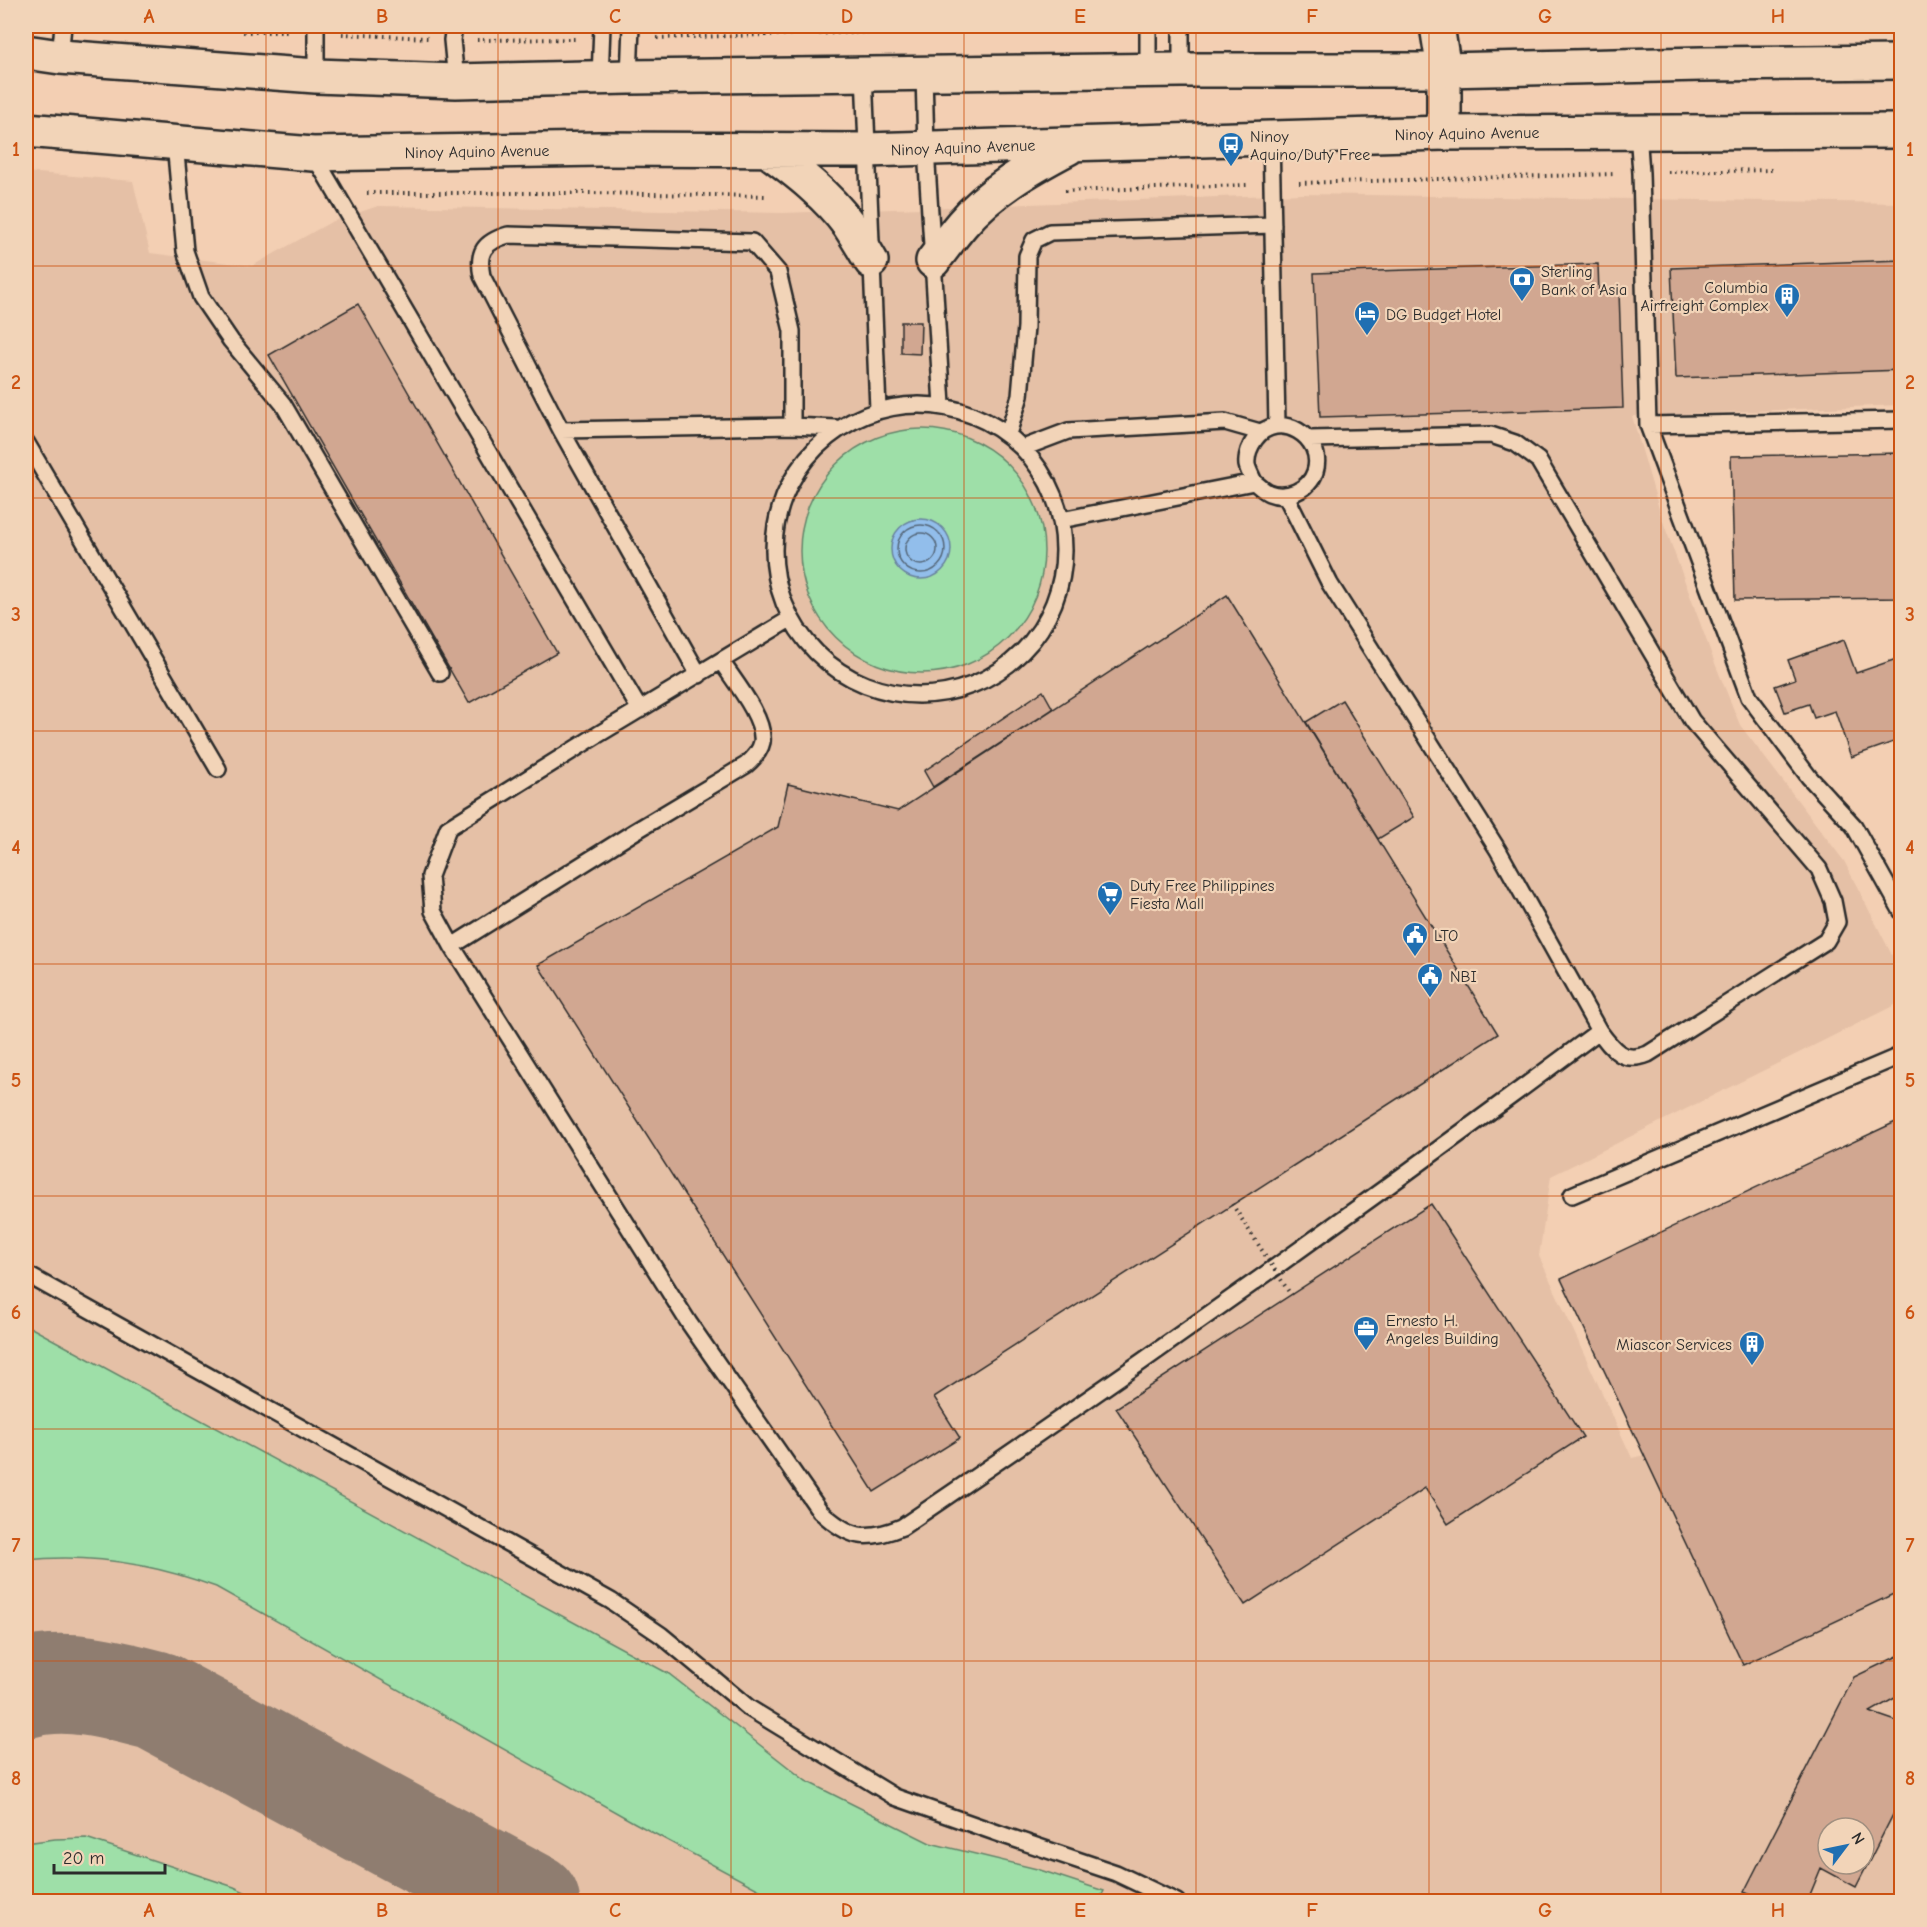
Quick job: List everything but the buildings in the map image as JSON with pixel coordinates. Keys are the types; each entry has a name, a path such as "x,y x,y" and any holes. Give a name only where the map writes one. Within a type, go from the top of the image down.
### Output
{"main road":[{"path":"1437,26 1444,70 1444,133"},
{"path":"26,52 60,57 316,76 456,81 1148,70 1444,70 1902,62"},
{"name":"Ninoy Aquino Avenue","path":"26,130 313,154 599,149 926,149 1444,133 1902,131"},
{"path":"933,261 963,223 994,194 1029,168 1077,144"},
{"path":"767,150 797,172 824,197 849,225 871,261"}],"lane":[{"path":"60,57 63,26"},
{"path":"316,26 316,76"},
{"path":"454,26 452,40 456,81"},
{"path":"602,26 615,77"},
{"path":"615,77 631,26"},
{"path":"1148,26 1148,70"},
{"path":"1181,26 1181,70"},
{"path":"864,74 878,409"},
{"path":"924,74 926,149 942,405"},
{"path":"1638,131 1648,425 1749,697 1809,777 1854,826 1902,912"},
{"path":"1270,137 1277,425"},
{"path":"175,143 186,258 201,297 231,341 283,404 440,673"},
{"path":"313,154 640,710"},
{"path":"1008,434 1020,396 1026,327 1027,256 1034,240 1050,232 1273,225"},
{"path":"699,675 561,430 482,276 480,262 483,249 494,239 508,236 752,242 778,272 792,332 792,426"},
{"path":"910,404 942,405 976,416 1008,434 1023,448 1047,482 1061,520 1064,562 1056,602 1035,638 1006,668 969,687 929,696 888,693 849,678 815,653 790,619 776,583 772,544 779,505 801,461 836,428 878,409 910,404"},
{"path":"1648,425 1902,420"},
{"path":"1023,448 1068,431 1225,422 1260,432"},
{"path":"1277,425 1295,428 1310,439 1317,456 1315,474 1304,488 1286,496 1269,493 1254,482 1247,465 1249,447 1260,432 1277,425"},
{"path":"561,430 792,426 836,428"},
{"path":"1286,496 1330,584 1498,850 1599,1031 1618,1054 1628,1058 1638,1058 1648,1054 1826,941 1837,922 1833,901 1819,869 1692,721 1538,460 1515,443 1491,435 1310,439"},
{"path":"26,442 218,769"},
{"path":"1061,520 1254,482"},
{"path":"790,619 448,828 430,876 433,911 452,946 689,1323 820,1511 836,1527 858,1536 881,1536 902,1527 1061,1420 1464,1132 1599,1031"},
{"path":"452,946 746,765 756,756 762,743 762,729 721,662"},
{"path":"1572,1195 1902,1055"},
{"path":"26,1274 611,1601 661,1635 749,1708 896,1797 1116,1873 1178,1902"}],"path":[{"path":"1641,173 1702,172"},
{"path":"1232,1204 1291,1295"}],"shaded area":[{"path":"26,172 133,181 150,253 252,266 331,222 378,206 783,213 1302,194 1901,203 1901,405 1632,416 1662,519 1740,725 1844,861 1901,973 1901,994 1895,1005 1551,1176 1539,1256 1632,1458 1644,1455 1743,1665 1901,1590 1901,1901 26,1901"}],"green space":[{"path":"910,429 934,429 957,434 980,443 1000,457 1016,473 1035,504 1042,527 1044,551 1042,575 1030,609 1016,629 1000,645 980,659 957,668 934,673 910,673 887,668 864,659 844,645 828,629 814,609 805,586 800,563 800,539 805,516 814,493 828,473 844,457 864,443 887,434"},
{"path":"26,1325 669,1674 806,1781 930,1843 1037,1869 1104,1891 1098,1902 780,1901 635,1823 216,1587 169,1572 122,1562 74,1558 26,1560"},
{"path":"86,1838 234,1887 264,1901 26,1901 26,1843"}],"water":[{"path":"921,519 938,524 946,532 951,549 946,566 938,574 921,579 904,574 896,566 891,549 896,532 904,524"}],"taxiway":[{"path":"26,1688 75,1684 108,1689 157,1701 530,1902"}],"place":[{"name":"Ninoy Aquino/Duty Free","path":"1231,168"},
{"name":"Sterling Bank of Asia","path":"1522,303"},
{"name":"Columbia Airfreight Complex","path":"1787,319"},
{"name":"DG Budget Hotel","path":"1367,337"},
{"name":"Duty Free Philippines Fiesta Mall","path":"1110,917"},
{"name":"LTO","path":"1415,958"},
{"name":"NBI","path":"1430,999"},
{"name":"Ernesto H. Angeles Building","path":"1366,1352"},
{"name":"Miascor Services","path":"1752,1367"}]}
